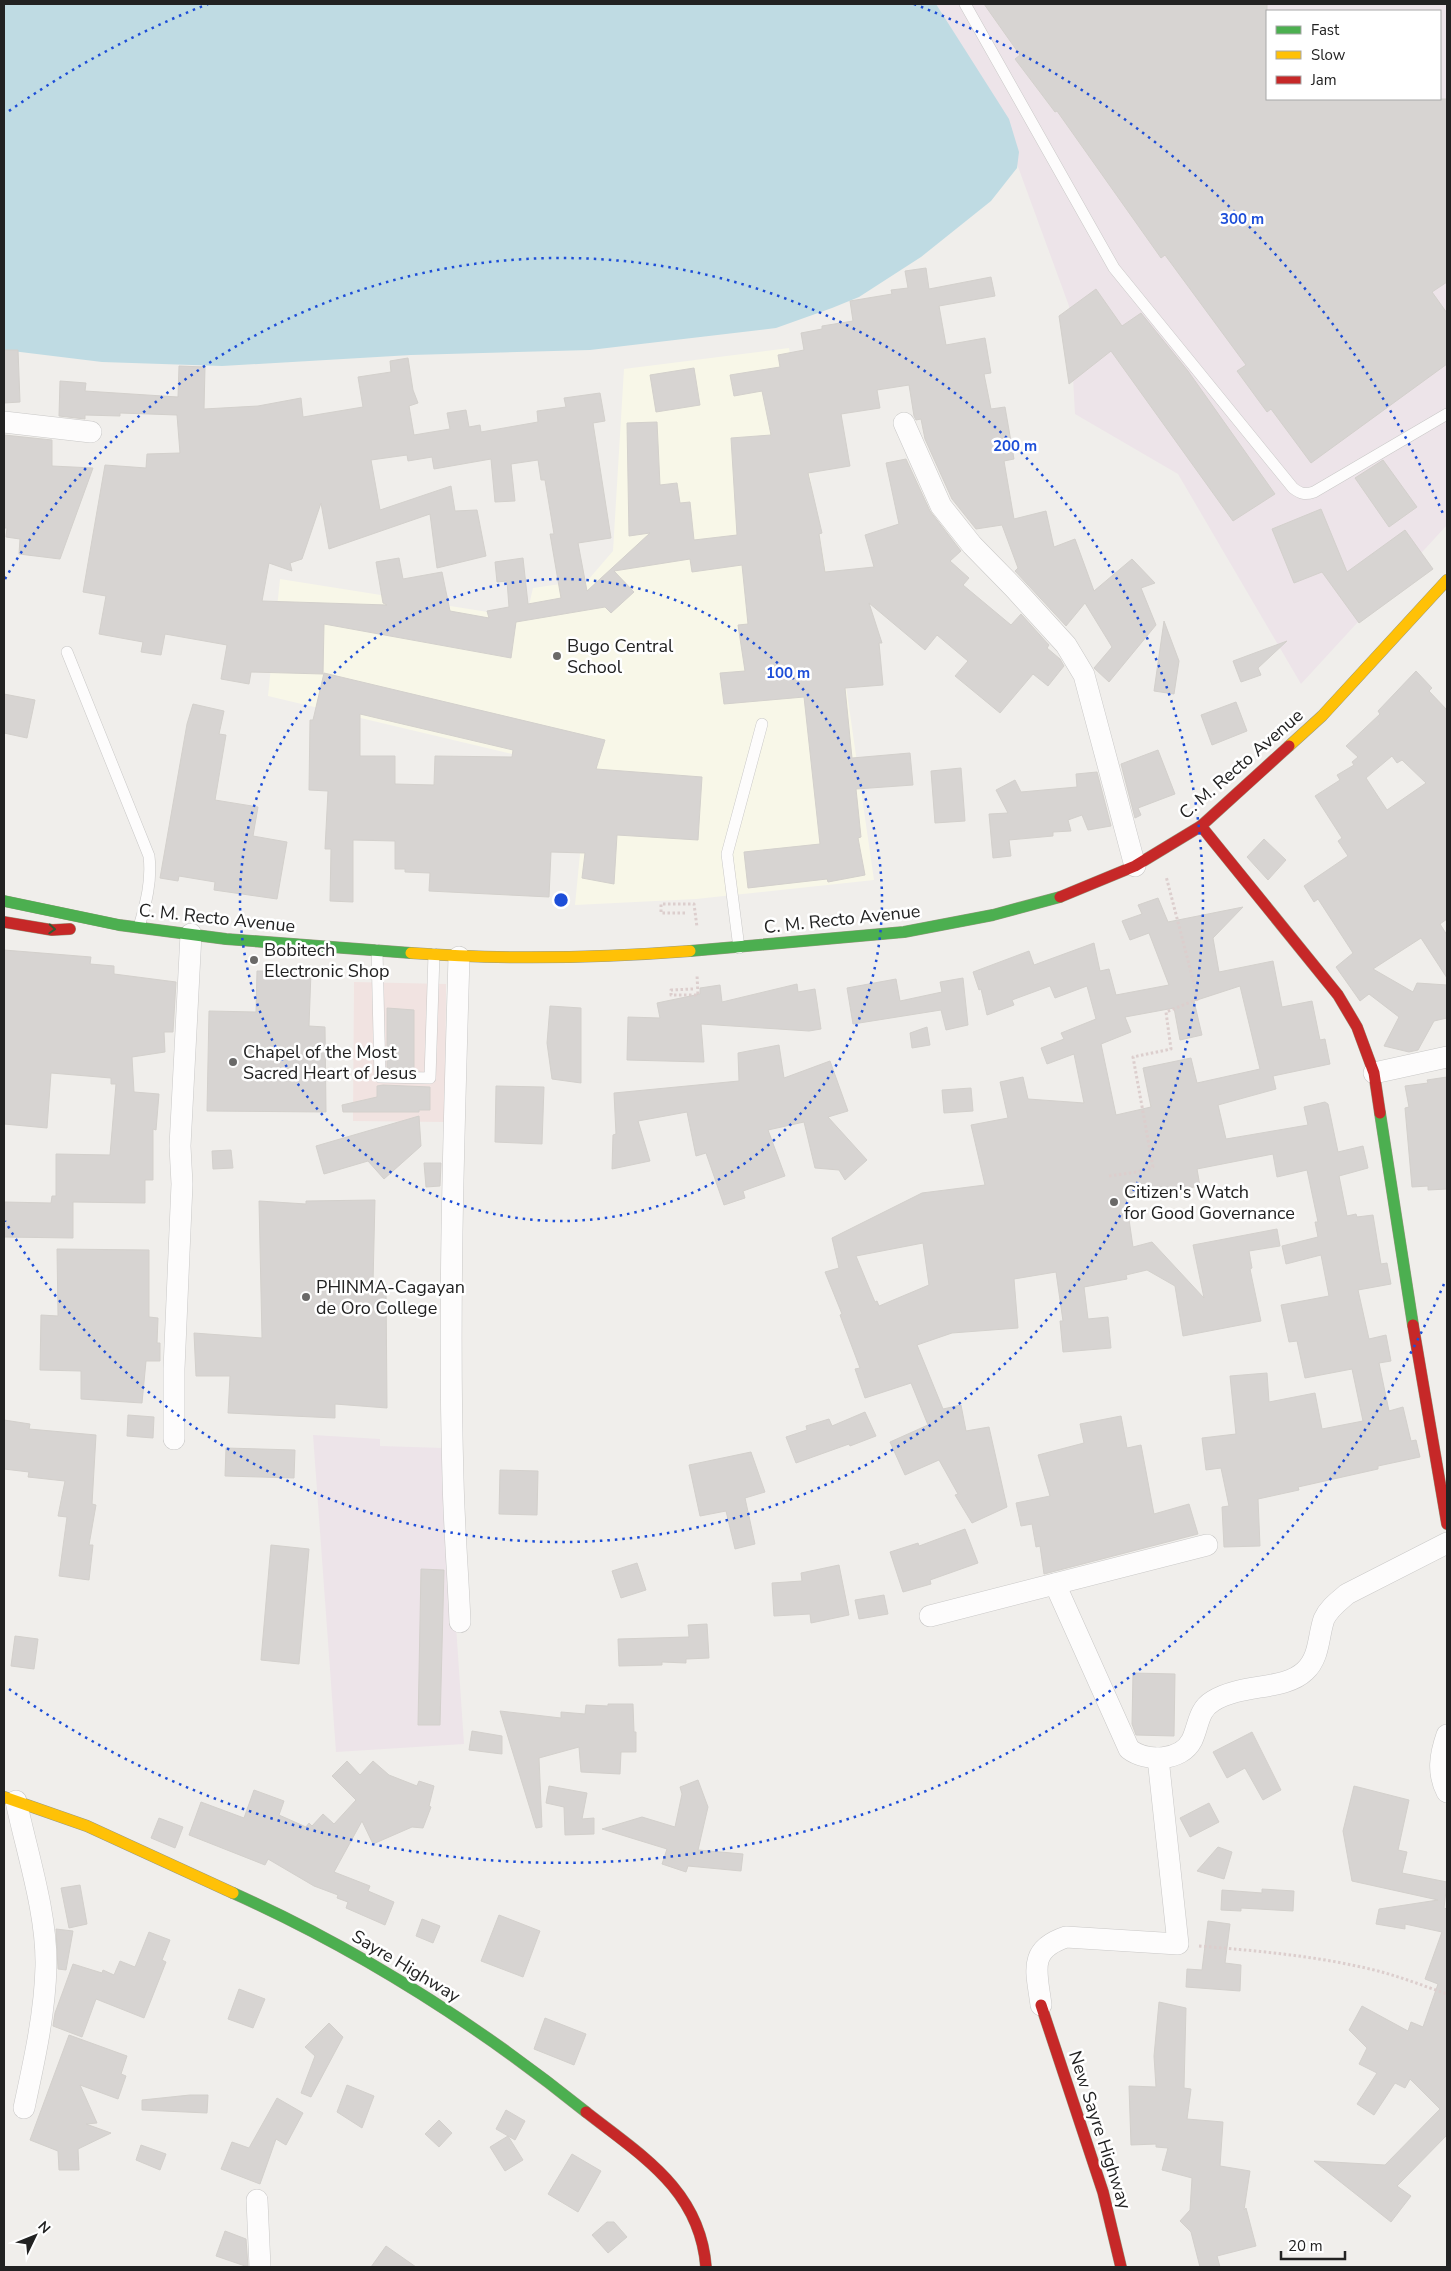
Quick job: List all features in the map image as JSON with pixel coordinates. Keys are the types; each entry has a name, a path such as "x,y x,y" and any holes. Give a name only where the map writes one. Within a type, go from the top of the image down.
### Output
{"main road":[{"name":"C. M. Recto Avenue","path":"4,901 119,925 226,939 459,957 636,955 739,948 854,935 904,932 993,915 1054,900 1135,866 1201,826 1322,716 1447,580"},
{"path":"1201,826 1297,942 1338,995 1357,1027 1374,1073 1422,1385 1447,1524"},
{"name":"C. M. Recto Avenue","path":"70,902 119,925"},
{"name":"C. M. Recto Avenue","path":"4,922 52,930 119,925"},
{"name":"Sayre Highway","path":"10,1799 86,1826 291,1919 421,1993 472,2027 576,2104 661,2171 680,2192 696,2218 702,2237 706,2267"},
{"name":"New Sayre Highway","path":"1041,2005 1103,2192 1119,2252 1121,2267"}],"street":[{"path":"4,422 91,432"},
{"path":"904,422 941,506 972,545 1066,645 1084,675 1135,866"},
{"path":"174,1439 174,1368 182,1184 180,1146 191,934"},
{"path":"459,957 452,1184 452,1337 453,1479 460,1622"},
{"path":"1374,1073 1447,1057"},
{"path":"1055,1584 1129,1749 1136,1755 1146,1758 1158,1758 1185,1749 1192,1740 1201,1713 1210,1702 1229,1692 1296,1679 1307,1670 1315,1658 1325,1617 1333,1606 1347,1594 1447,1543"},
{"path":"930,1616 1207,1545"},
{"path":"1447,1735 1440,1761 1442,1782 1447,1792"},
{"path":"1041,2005 1037,1963 1040,1953 1050,1942 1066,1938 1178,1944 1158,1758"},
{"path":"10,1799 36,1888 46,1965 36,2050 24,2108"},
{"path":"257,2200 260,2267"}],"lane":[{"path":"965,4 1114,268 1293,488 1307,495 1314,492 1447,414"},
{"path":"67,652 149,856 151,872 148,896 139,927"},
{"path":"739,948 727,854 762,724"},
{"path":"378,950 380,1077 430,1078 434,954"}],"path":[{"path":"1109,1176 1137,1172 1153,1167 1133,1057 1171,1049 1166,1012 1198,999 1160,851"},
{"path":"685,913 661,913 661,904 694,904"},
{"path":"693,989 670,990 671,995 698,995 698,984"},
{"path":"1178,1944 1274,1952 1326,1960 1378,1971 1447,1994"}],"shaded area":[{"path":"936,4 1447,4 1447,525 1301,684 1178,474 1075,414 1069,306 1006,134 998,104"},
{"name":"Bugo Central School","path":"789,348 847,693 874,880 696,899 575,905 588,772 268,696 280,579 526,618 533,588 588,580 613,551 624,369"},
{"path":"354,982 446,984 445,1122 353,1121"},
{"path":"313,1435 380,1439 380,1446 444,1448 464,1744 336,1752"}],"water":[{"path":"4,4 936,4 1009,119 1019,152 1017,168 991,201 921,257 859,297 776,328 590,350 411,355 222,366 102,362 4,350"}],"building":[{"path":"984,4 1267,4 1266,100 1447,99 1447,282 1432,292 1447,313 1447,364 1311,463 1271,409 1267,412 1237,371 1246,365 1165,255 1161,258 1057,111 1055,112 1015,59 1020,55"},
{"path":"926,268 929,289 991,277 995,296 939,306 946,345 985,338 991,373 984,374 991,409 1005,407 1014,459 1004,461 1014,519 1046,511 1054,547 1075,539 1094,591 1132,559 1155,583 1141,588 1156,625 1109,682 1094,668 1112,647 1085,603 1066,626 1015,571 1018,568 1002,525 976,529 952,499 925,439 921,419 916,420 914,416 909,385 877,390 880,408 841,414 850,466 808,473 822,533 819,534 825,572 874,567 865,535 899,524 886,463 906,459 930,511 961,551 950,561 969,578 963,585 1011,625 1021,614 1049,645 1047,648 1060,659 1064,666 1048,686 1033,674 1000,713 955,676 968,661 937,635 925,650 869,603 882,643 879,643 883,685 845,688 852,758 910,753 913,785 856,789 861,837 858,838 865,875 828,882 827,879 748,888 744,852 820,844 804,697 724,704 720,673 745,671 738,625 748,624 742,565 692,572 690,559 614,571 634,592 611,613 605,607 516,622 511,658 324,624 323,674 251,672 249,684 221,679 227,645 165,634 161,655 141,652 143,642 99,634 106,596 83,592 105,465 146,468 147,454 180,453 177,415 120,413 120,416 85,415 85,419 59,416 60,381 86,383 85,391 178,397 179,366 205,367 204,409 258,406 301,398 303,417 363,407 358,377 391,372 390,361 408,358 413,390 418,403 409,406 414,435 450,429 447,413 466,410 469,427 480,425 481,432 538,422 537,411 566,407 564,398 600,393 605,421 593,423 611,538 578,543 587,591 650,533 629,536 627,423 657,422 660,485 677,483 680,503 690,502 694,540 737,535 731,438 771,435 762,391 734,396 730,375 780,367 778,355 804,350 801,333 822,329 822,326 853,321 850,301 892,294 891,290 908,288 905,271","holes":["407,455 408,461 432,457 434,469 491,459 495,502 515,501 511,464 538,460 541,480 545,480 554,534 550,534 561,598 528,604 523,558 495,562 497,582 507,581 509,607 487,611 489,618 450,611 442,572 403,579 399,558 376,562 383,603 387,605 262,601 269,563 292,571 290,563 302,559 321,503 329,549 430,514 437,568 486,556 477,510 455,511 451,486 380,510 371,460"]},
{"path":"1096,289 1122,326 1141,313 1188,371 1275,494 1233,521 1111,351 1069,384 1059,316"},
{"path":"4,350 18,350 20,402 4,403"},
{"path":"694,368 700,405 656,412 650,375"},
{"path":"4,435 52,440 52,466 93,468 60,559 19,554 20,539 6,537 7,528 4,528"},
{"path":"1383,460 1417,507 1389,527 1355,478"},
{"path":"1321,509 1347,572 1405,530 1433,569 1359,623 1322,572 1294,583 1272,529"},
{"path":"1164,621 1179,661 1174,694 1154,691"},
{"path":"1287,641 1258,668 1261,675 1241,682 1233,661"},
{"path":"1416,671 1432,688 1429,691 1447,710 1447,919 1440,924 1447,935 1447,978 1421,938 1373,969 1413,992 1417,983 1447,985 1447,1018 1434,1021 1418,1050 1409,1052 1384,1046 1399,1017 1369,994 1360,1001 1336,967 1353,953 1318,899 1314,902 1304,886 1348,856 1338,841 1342,838 1315,796 1340,780 1337,775 1354,765 1352,762 1358,757 1346,746 1380,714 1378,711","holes":["1392,756 1397,763 1402,760 1426,783 1387,810 1366,778"]},
{"path":"324,673 605,740 596,769 702,777 698,840 617,835 614,884 582,878 585,853 551,852 549,897 429,891 430,873 405,872 405,869 395,869 395,841 353,840 353,902 330,901 331,849 325,849 328,791 309,790 310,720 313,720","holes":["360,714 513,750 512,757 435,756 434,785 395,784 395,756 360,756"]},
{"path":"4,694 35,700 27,738 4,733"},
{"path":"1236,702 1247,731 1212,745 1201,715"},
{"path":"193,704 224,711 219,734 226,735 215,800 258,807 253,836 287,842 277,899 214,890 215,882 179,876 178,881 160,878 187,724"},
{"path":"1158,750 1175,794 1138,808 1141,815 1135,818 1121,764"},
{"path":"961,768 965,821 935,823 931,771"},
{"path":"1097,772 1111,826 1088,830 1082,815 1068,820 1071,831 1053,832 1053,836 1009,840 1011,856 993,858 989,814 1008,813 996,790 1015,780 1021,792 1077,787 1076,774"},
{"path":"1264,839 1286,860 1268,880 1247,857"},
{"path":"1158,898 1168,922 1243,907 1213,938 1219,972 1273,961 1282,1007 1312,1001 1320,1040 1325,1039 1330,1064 1273,1076 1276,1089 1218,1105 1226,1139 1308,1125 1304,1107 1325,1102 1328,1104 1338,1152 1363,1146 1368,1168 1339,1176 1347,1216 1356,1214 1357,1217 1373,1215 1381,1264 1387,1263 1391,1284 1358,1290 1369,1339 1386,1335 1391,1361 1379,1363 1389,1411 1403,1407 1411,1441 1416,1440 1420,1457 1378,1466 1378,1469 1298,1487 1299,1490 1258,1499 1260,1546 1224,1547 1222,1507 1229,1506 1221,1468 1206,1470 1202,1438 1236,1434 1230,1376 1267,1373 1269,1402 1315,1393 1322,1429 1363,1421 1352,1369 1305,1378 1297,1341 1289,1342 1281,1305 1329,1296 1321,1255 1286,1264 1282,1246 1318,1237 1315,1222 1318,1222 1307,1170 1277,1177 1273,1154 1197,1169 1200,1186 1126,1199 1133,1247 1152,1242 1204,1298 1193,1245 1277,1229 1280,1246 1249,1251 1252,1268 1250,1269 1261,1321 1183,1336 1175,1286 1147,1270 1126,1275 1127,1279 1084,1287 1088,1319 1108,1317 1111,1348 1063,1352 1060,1321 1063,1321 1056,1272 1014,1279 1018,1328 952,1333 917,1345 943,1409 961,1405 966,1431 989,1427 1007,1507 972,1523 955,1495 958,1494 939,1460 905,1475 890,1442 928,1425 911,1383 865,1398 855,1369 860,1368 840,1315 842,1314 825,1272 839,1268 832,1238 922,1193 985,1185 971,1125 1008,1118 1000,1082 1023,1077 1028,1099 1084,1103 1074,1054 1047,1064 1041,1048 1064,1039 1061,1033 1096,1019 1087,986 1055,998 1050,986 1012,1000 1014,1005 987,1015 981,989 979,990 973,972 1029,951 1034,965 1094,943 1100,971 1109,969 1116,995 1169,985 1149,933 1130,940 1122,921 1142,914 1138,905","holes":["1240,986 1260,1069 1197,1083 1191,1058 1143,1068 1151,1107 1116,1115 1101,1044 1131,1032 1125,1017 1174,1008 1180,1040 1202,1035 1194,1001","923,1243 929,1285 879,1306 877,1301 875,1302 856,1256"]},
{"path":"4,950 91,957 90,964 114,966 114,974 176,982 173,1032 164,1032 165,1052 132,1057 134,1092 159,1094 156,1130 153,1129 153,1180 145,1180 145,1203 73,1202 73,1238 4,1237 4,1202 51,1203 52,1196 56,1196 56,1154 110,1155 116,1084 111,1084 111,1078 51,1073 47,1128 4,1124"},
{"path":"257,971 311,972 309,1026 325,1027 326,1112 207,1111 209,1011 256,1012"},
{"path":"963,978 968,1025 946,1030 941,1010 853,1024 847,988 896,979 900,1001 942,992 940,982"},
{"path":"797,984 798,992 815,989 821,1029 809,1031 701,1024 704,1062 627,1060 628,1017 660,1018 657,1003 700,994 700,988 720,985 722,1002"},
{"path":"550,1006 581,1008 581,1083 552,1079 547,1043"},
{"path":"387,1008 414,1010 414,1070 387,1070"},
{"path":"927,1027 930,1045 912,1048 910,1033"},
{"path":"779,1045 784,1078 830,1061 848,1111 828,1117 867,1160 845,1180 839,1170 815,1168 804,1122 768,1130 785,1176 743,1191 745,1198 724,1205 706,1153 696,1156 687,1112 638,1121 650,1161 612,1169 613,1135 616,1134 614,1093 739,1081 738,1053"},
{"path":"1447,1077 1447,1189 1428,1190 1428,1186 1412,1187 1405,1108 1409,1107 1405,1086 1428,1083 1427,1080"},
{"path":"377,1086 430,1087 430,1110 419,1110 419,1112 343,1112 342,1105 377,1097"},
{"path":"496,1086 544,1087 542,1144 495,1142"},
{"path":"971,1088 973,1111 944,1113 942,1090"},
{"path":"419,1116 421,1146 384,1179 368,1161 324,1174 316,1146"},
{"path":"231,1150 233,1168 213,1169 212,1151"},
{"path":"424,1163 441,1163 440,1186 426,1187"},
{"path":"375,1200 373,1284 386,1284 387,1408 335,1404 335,1418 228,1413 230,1376 196,1376 194,1333 262,1338 259,1201 306,1204 306,1201"},
{"path":"57,1249 149,1250 149,1317 158,1318 157,1343 160,1343 160,1361 146,1361 142,1403 81,1399 81,1371 40,1370 41,1315 58,1316"},
{"path":"865,1412 876,1436 796,1463 786,1437 807,1430 806,1426 829,1419 832,1426"},
{"path":"128,1415 154,1417 153,1438 127,1436"},
{"path":"1121,1416 1127,1448 1141,1445 1154,1514 1189,1504 1198,1534 1044,1574 1040,1546 1036,1547 1032,1524 1021,1526 1016,1503 1050,1496 1038,1455 1084,1443 1080,1424"},
{"path":"4,1420 30,1424 29,1429 96,1435 92,1504 96,1505 89,1545 93,1545 89,1580 59,1576 67,1517 58,1516 65,1481 28,1477 29,1472 4,1469"},
{"path":"226,1448 295,1450 294,1478 225,1476"},
{"path":"751,1452 765,1492 745,1498 755,1544 735,1549 726,1511 700,1516 689,1465"},
{"path":"500,1470 538,1471 537,1515 499,1514"},
{"path":"965,1529 978,1563 930,1580 931,1584 903,1592 890,1552 918,1543 919,1546"},
{"path":"271,1545 309,1549 299,1664 261,1660"},
{"path":"637,1563 646,1590 621,1598 612,1571"},
{"path":"839,1565 849,1615 811,1623 810,1614 774,1616 772,1583 802,1581 801,1573"},
{"path":"421,1569 444,1570 440,1725 418,1725"},
{"path":"884,1595 888,1614 859,1619 855,1600"},
{"path":"707,1624 709,1658 686,1659 686,1663 662,1662 662,1665 619,1666 618,1639 689,1637 688,1625"},
{"path":"15,1636 38,1639 34,1669 11,1666"},
{"path":"1133,1673 1175,1674 1174,1736 1136,1735 1132,1724"},
{"path":"608,1704 633,1704 636,1752 621,1752 620,1774 581,1772 579,1747 539,1758 542,1827 536,1828 500,1711 561,1718 561,1712 585,1714 586,1705 608,1706"},
{"path":"472,1731 502,1736 502,1754 469,1750"},
{"path":"1252,1732 1281,1790 1263,1800 1245,1768 1227,1778 1213,1752"},
{"path":"347,1761 360,1775 373,1761 389,1775 417,1786 419,1781 434,1786 429,1806 431,1807 423,1828 412,1827 373,1844 362,1821 334,1872 370,1886 368,1891 394,1902 385,1925 346,1908 348,1902 337,1898 338,1895 314,1886 268,1859 265,1865 189,1835 201,1802 244,1818 254,1790 284,1801 279,1815 306,1827 309,1823 312,1826 323,1814 334,1824 356,1800 332,1776"},
{"path":"698,1780 708,1807 698,1850 743,1854 741,1871 688,1866 686,1872 662,1864 667,1849 602,1829 642,1817 675,1827 682,1794 680,1787"},
{"path":"549,1786 587,1793 582,1819 594,1818 594,1834 565,1835 564,1807 546,1803"},
{"path":"1354,1786 1409,1800 1398,1850 1407,1852 1402,1873 1447,1882 1444,1908 1447,1909 1447,2135 1397,2186 1411,2196 1391,2222 1314,2161 1385,2165 1440,2109 1410,2079 1405,2088 1395,2083 1374,2115 1357,2104 1377,2073 1359,2064 1367,2048 1349,2030 1362,2006 1408,2031 1411,2022 1423,2027 1438,1984 1425,1979 1442,1932 1405,1924 1405,1929 1376,1924 1379,1909 1438,1900 1352,1881 1343,1831"},
{"path":"1209,1803 1219,1822 1190,1837 1180,1818"},
{"path":"159,1818 183,1827 175,1848 151,1838"},
{"path":"1218,1847 1232,1852 1224,1879 1197,1871"},
{"path":"80,1885 87,1924 69,1928 61,1888"},
{"path":"1262,1889 1294,1891 1293,1911 1241,1908 1241,1911 1221,1910 1222,1890 1262,1893"},
{"path":"499,1915 540,1931 523,1977 481,1961"},
{"path":"422,1919 440,1926 433,1943 416,1936"},
{"path":"1208,1921 1230,1924 1225,1963 1241,1965 1240,1991 1186,1987 1187,1969 1202,1970"},
{"path":"56,1929 73,1931 66,1970 58,1969"},
{"path":"149,1932 170,1940 162,1960 166,1962 144,2018 96,1999 82,2037 53,2026 55,2013 73,1964 102,1973 103,1970 114,1975 120,1961 135,1967"},
{"path":"239,1989 265,1999 253,2028 228,2019"},
{"path":"1159,2002 1186,2008 1184,2088 1191,2089 1187,2119 1223,2122 1220,2166 1250,2171 1244,2210 1246,2208 1256,2246 1217,2256 1220,2267 1200,2267 1191,2232 1180,2221 1190,2210 1192,2178 1162,2170 1168,2148 1156,2147 1156,2144 1131,2145 1129,2086 1156,2087 1154,2056"},
{"path":"545,2018 586,2034 574,2065 534,2049"},
{"path":"329,2023 343,2037 311,2097 301,2093 315,2056 305,2047"},
{"path":"69,2035 127,2056 121,2074 126,2076 118,2099 80,2085 97,2123 86,2124 111,2133 78,2149 79,2170 59,2170 58,2151 30,2140"},
{"path":"347,2085 374,2096 362,2128 337,2112"},
{"path":"208,2095 207,2113 142,2110 142,2100"},
{"path":"277,2098 303,2113 286,2145 276,2139 260,2184 221,2169 232,2142 249,2148"},
{"path":"506,2110 525,2121 515,2140 496,2129"},
{"path":"439,2120 452,2133 439,2147 425,2134"},
{"path":"508,2136 523,2160 505,2171 490,2147"},
{"path":"141,2145 166,2154 160,2170 136,2160"},
{"path":"572,2154 601,2171 578,2212 548,2194"},
{"path":"607,2222 614,2222 627,2237 608,2253 592,2235"},
{"path":"225,2231 246,2239 248,2267 216,2256"},
{"path":"386,2246 416,2267 371,2267"}],"traffic: fast":[{"path":"690,951 904,932 993,915 1060,897"},
{"path":"4,901 119,925 226,939 411,953"},
{"path":"1380,1113 1413,1325"},
{"path":"233,1893 327,1939 417,1991 503,2049 586,2112"}],"traffic: slow":[{"path":"1289,746 1322,716 1447,580"},
{"path":"411,953 481,957 551,957 690,951"},
{"path":"4,1797 87,1826 233,1893"}],"traffic: jam":[{"path":"1060,897 1135,866 1201,826 1289,746"},
{"path":"1201,826 1338,995 1357,1027 1374,1073 1380,1113"},
{"path":"4,922 52,930 70,929"},
{"path":"1413,1325 1447,1524"},
{"path":"1041,2005 1103,2192 1121,2267"},
{"path":"586,2112 647,2160 665,2177 680,2196 693,2216 701,2240 706,2267"}],"place":[{"name":"Bugo Central School","path":"557,656"},
{"name":"Bobitech Electronic Shop","path":"254,960"},
{"name":"Chapel of the Most Sacred Heart of Jesus","path":"233,1062"},
{"name":"Citizen's Watch for Good Governance","path":"1114,1202"},
{"name":"PHINMA-Cagayan de Oro College","path":"306,1297"}]}
